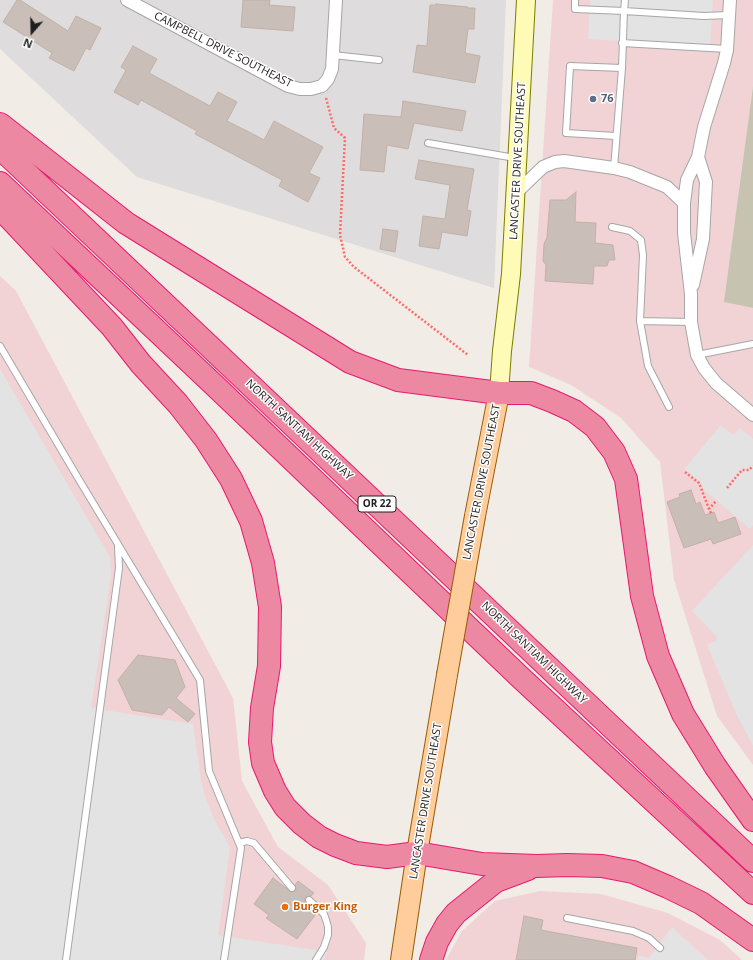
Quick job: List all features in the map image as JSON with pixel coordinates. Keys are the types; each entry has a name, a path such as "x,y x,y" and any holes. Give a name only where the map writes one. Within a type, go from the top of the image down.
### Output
{"highway":[{"path":"0,124 126,223 350,362 398,380 499,393 531,393 574,411 594,427 614,452 626,479 642,596 658,656 683,714 715,766 753,820"},
{"name":"NORTH SANTIAM HIGHWAY","path":"0,148 753,861"},
{"name":"OR 22","path":"0,183 212,382 522,679 753,893"},
{"path":"0,208 112,327 142,364 178,404 206,440 231,479 251,521 263,563 270,607 269,666 262,708 260,742 263,762 274,791 285,807 302,824 319,837 356,853 387,857 417,853 470,863 537,866 602,866 633,872 668,887 701,904 753,940"},
{"path":"431,960 437,942 447,924 456,913 496,881 537,866"}],"main road":[{"name":"LANCASTER DRIVE SOUTHEAST","path":"401,960 417,853 447,675 475,516 499,393 502,351 511,279 517,192 526,0"}],"street":[{"name":"CAMPBELL DRIVE SOUTHEAST","path":"127,0 288,86 300,89 311,89 322,86"},
{"path":"322,86 328,79 332,69 336,0"},
{"path":"730,0 726,49 722,72 704,127 698,157 687,180 684,203 684,233 691,322 696,355 716,383 753,415"},
{"path":"690,294 703,239 706,189 706,182 698,157"},
{"path":"517,192 543,167 555,162 564,162 614,168 641,175 667,187 684,203"}],"lane":[{"path":"575,0 575,9 704,16 729,15"},
{"path":"614,168 622,68 624,0"},
{"path":"622,43 726,49"},
{"path":"333,55 379,60"},
{"path":"616,136 566,133 570,66 622,68"},
{"path":"428,143 518,158"},
{"path":"612,227 630,232 641,240 643,255 640,321 648,366 669,407"},
{"path":"640,321 691,322"},
{"path":"696,355 753,344"},
{"path":"0,346 118,546 200,680 209,771 241,848 224,960"},
{"path":"66,960 119,568 118,546"},
{"path":"239,843 247,841 254,842 292,888"},
{"path":"309,900 324,914 328,928 328,935 324,947 316,960"},
{"path":"567,918 633,931 649,938 660,948"}],"path":[{"path":"322,86 334,128 345,138 340,234 345,257 354,267 468,355"},
{"path":"727,488 742,470 749,470 753,466"},
{"path":"685,472 699,483 711,513"},
{"path":"709,509 716,501"}],"shaded area":[{"path":"0,0 506,0 494,288 137,177 0,49"},
{"path":"553,0 753,0 753,86 725,302 753,308 753,765 717,716 674,580 660,462 621,418 571,385 529,367"},
{"path":"590,0 713,0 710,46 588,39"},
{"path":"753,86 753,308 724,302"},
{"path":"0,276 16,291 233,698 242,781 278,847 328,885 366,943 364,960 0,960"},
{"path":"0,369 110,557 111,575 91,708 193,724 201,780 205,796 215,821 230,847 218,935 327,952 324,960 0,960"},
{"path":"721,425 733,435 740,428 753,439 753,525 750,529 703,489 700,482 684,469"},
{"path":"753,545 753,746 736,713 707,645 717,640 717,637 692,611"},
{"path":"540,891 601,894 668,913 720,940 742,960 446,960 462,931 495,901"},
{"path":"672,927 708,960 637,960 638,956 649,958"}],"building":[{"path":"17,0 20,0 68,31 76,16 101,28 90,50 86,48 74,71 49,58 52,53 3,22"},
{"path":"243,0 270,0 269,5 295,7 293,31 241,27"},
{"path":"436,4 475,8 474,29 468,29 465,53 480,56 475,83 413,72 417,45 427,46 430,5"},
{"path":"133,46 157,59 149,73 210,106 218,92 237,102 227,121 264,140 274,121 323,147 309,173 320,178 308,202 279,186 282,180 195,134 197,131 141,100 138,105 114,92 126,70 121,67"},
{"path":"403,101 466,111 462,131 414,123 408,149 387,145 384,172 360,170 364,114 401,117"},
{"path":"419,160 474,169 467,210 471,211 467,236 442,232 439,249 419,246 423,216 445,219 450,185 415,179"},
{"path":"576,192 575,222 596,223 595,243 613,245 615,260 609,260 607,266 594,266 593,284 545,281 546,265 543,261 544,244 547,237 550,200 566,200"},
{"path":"383,229 398,231 395,252 380,249"},
{"path":"691,490 696,504 700,502 705,515 714,512 718,523 735,517 741,534 713,544 711,539 684,548 667,502 680,497 679,494"},
{"path":"138,655 175,660 185,687 176,698 195,714 188,722 169,707 162,715 132,710 118,680"},
{"name":"Burger King","path":"273,878 291,892 296,890 295,885 298,881 314,893 311,896 306,897 305,901 316,914 297,939 266,918 269,915 254,904"},
{"path":"524,916 543,920 541,930 637,948 635,960 516,960"}],"place":[{"name":"76","path":"593,99"},
{"name":"Burger King","path":"285,907"}]}
